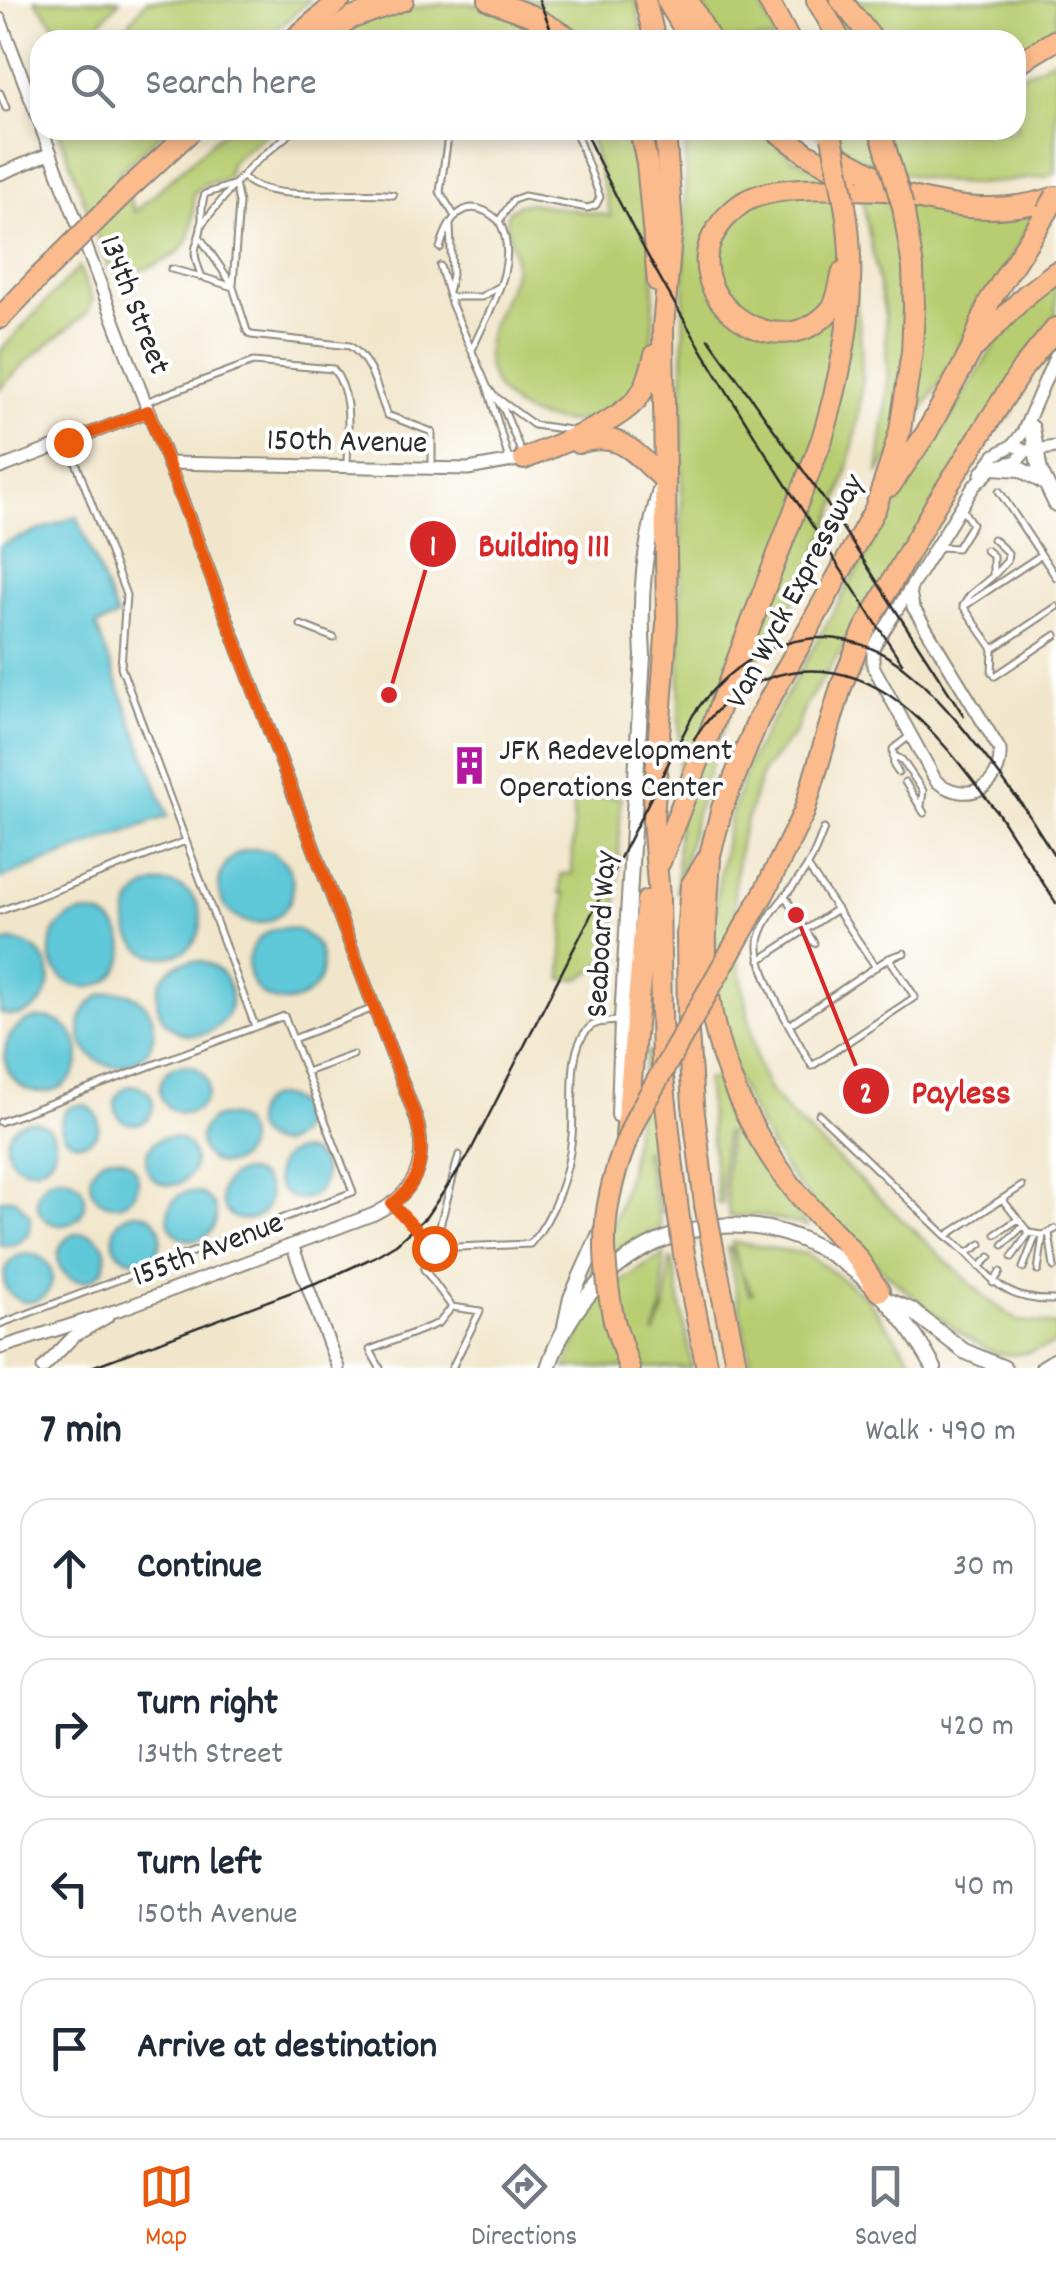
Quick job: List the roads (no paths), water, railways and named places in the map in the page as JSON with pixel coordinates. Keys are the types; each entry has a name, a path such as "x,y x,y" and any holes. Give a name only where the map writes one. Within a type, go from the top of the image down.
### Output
{"highway":[{"path":"305,30 340,0"},
{"path":"335,30 365,12 403,0"},
{"path":"488,0 556,30"},
{"path":"645,0 652,30"},
{"path":"667,0 685,30"},
{"path":"688,0 704,30"},
{"path":"768,0 784,30"},
{"path":"817,0 834,30"},
{"path":"841,0 865,30"},
{"path":"1026,58 1056,40"},
{"path":"0,318 126,191 183,140"},
{"path":"517,461 628,407 649,377 663,328 642,140"},
{"path":"612,1199 629,1116 666,623 663,328 672,226 666,140"},
{"path":"789,140 828,167 913,204 995,210 1053,202"},
{"path":"810,140 913,204"},
{"path":"658,869 822,439 841,374 850,314 851,241 832,140"},
{"name":"Van Wyck Expressway","path":"737,1368 713,1248 692,1105 686,984 691,886 710,855 722,808 758,720 875,509 900,430 912,352 913,204 884,140"},
{"path":"851,241 833,307 808,325 780,334 752,329 733,316 716,294 706,266 710,238 725,216 755,196 790,191 887,190"},
{"path":"875,509 927,432 971,351 989,302 1053,202"},
{"path":"971,351 1026,295 1056,272"},
{"path":"629,1368 614,1321 607,1281 606,1209 621,1151 764,893 804,812 842,684 866,630 936,504 1022,368 1056,328"},
{"path":"517,461 604,437 624,444 663,478"},
{"path":"652,819 658,869 662,1056 684,1254 707,1368"},
{"path":"710,855 708,977 720,1046 735,1090 752,1127 778,1167 805,1203 853,1252 883,1296"}],"street":[{"name":"134th Street","path":"0,19 30,98"},
{"name":"134th Street","path":"46,140 419,1130 422,1147 418,1173"},
{"path":"0,174 51,153"},
{"path":"910,592 913,608 1000,750 1001,766 985,787 959,793 936,782 873,666 874,648 995,455 1013,445 1022,432 1056,354"},
{"path":"0,468 147,406"},
{"path":"1033,406 1030,450 1056,504"},
{"path":"1013,445 1030,450 1056,447"},
{"path":"974,486 1002,462 1017,461 1030,450"},
{"name":"150th Avenue","path":"168,463 478,469 517,461"},
{"path":"994,468 1020,469 1045,483"},
{"name":"Seaboard Way","path":"548,1368 570,1298 612,1199 619,1132 643,656 640,611 645,546 663,478"},
{"name":"155th Avenue","path":"0,1348 124,1308 392,1204 410,1188 418,1173"},
{"path":"537,1368 593,1287 631,1256 675,1235 711,1227 748,1227 797,1238 841,1260 883,1296 911,1310 964,1351 1004,1368"},
{"path":"292,1244 338,1368"},
{"path":"883,1296 934,1368"},
{"path":"43,1368 74,1336 124,1308"},
{"path":"1043,1368 1056,1360"}],"lane":[{"path":"0,92 6,108"},
{"path":"202,277 194,258 194,245 202,224 251,166 282,140"},
{"path":"447,140 440,192 452,218 449,294"},
{"path":"499,221 513,200 524,196 573,207 596,204 600,197 579,140"},
{"path":"243,177 250,184 273,191 393,194"},
{"path":"202,224 205,194 235,184"},
{"path":"233,286 240,204 235,184"},
{"path":"440,248 452,218 476,208 499,221 507,244 501,286 472,350"},
{"path":"198,236 228,274 251,335 350,346 360,353 368,362 387,415 432,432 432,469"},
{"path":"440,266 517,461"},
{"path":"171,269 233,286"},
{"path":"449,294 481,297 501,286"},
{"path":"147,406 253,362 333,369 343,382 347,408 346,467"},
{"path":"486,386 524,420 540,427 563,431 593,427"},
{"path":"496,397 517,461"},
{"path":"68,442 126,594 121,667 255,1026"},
{"path":"999,491 1056,577"},
{"path":"937,547 957,548 972,524 961,507"},
{"path":"993,539 1008,553 1007,561 965,600 964,606 993,649 994,675 1056,636"},
{"path":"986,550 995,562 994,576"},
{"path":"964,606 1041,554"},
{"path":"993,649 1056,607"},
{"path":"301,625 334,638"},
{"path":"898,772 893,755 896,745 912,734"},
{"path":"893,755 902,760 923,791 922,809 905,782"},
{"path":"824,829 808,866 759,938 760,960 812,1066 916,997 889,958"},
{"path":"0,912 186,841"},
{"path":"808,866 876,966"},
{"path":"785,895 792,909"},
{"path":"760,960 838,908"},
{"path":"800,921 814,943"},
{"path":"789,1025 876,966 904,953"},
{"path":"836,976 844,988"},
{"path":"293,1039 374,1008"},
{"path":"0,1122 284,1016 353,1192 0,1324"},
{"path":"392,1204 434,1248 530,1244 540,1234 564,1183 572,1137 578,1048 596,1023 622,1020"},
{"path":"306,1072 353,1055"},
{"path":"819,1114 946,1236 969,1252 993,1283 1034,1301 1056,1300"},
{"path":"452,1368 480,1310 452,1307 424,1269 434,1248 459,1155"},
{"path":"946,1236 1022,1186"},
{"path":"1002,1199 1022,1227 1043,1233"},
{"path":"996,1234 1017,1220"},
{"path":"1004,1245 1022,1227"},
{"path":"1012,1257 1043,1233"},
{"path":"1023,1268 1043,1233"},
{"path":"1043,1233 1054,1268"},
{"path":"1038,1271 1043,1233"},
{"path":"969,1252 981,1244"},
{"path":"979,1266 990,1257"},
{"path":"993,1283 1000,1272"},
{"path":"1012,1294 1016,1284"},
{"path":"1034,1301 1036,1288"},
{"path":"380,1368 370,1350 439,1323 452,1307"}],"water":[{"path":"77,516 117,617 96,626 168,816 0,879 0,545"},
{"path":"256,849 282,860 293,886 282,912 256,923 230,912 219,886 230,860"},
{"path":"164,883 190,894 201,920 190,946 164,957 138,946 127,920 138,894"},
{"path":"87,913 113,924 124,950 113,976 87,987 61,976 50,950 61,924"},
{"path":"285,928 311,939 322,965 311,991 285,1002 259,991 248,965 259,939"},
{"path":"12,941 31,947 43,958 49,972 49,986 43,999 33,1010 18,1015 0,1013 0,943"},
{"path":"194,961 220,972 231,998 220,1024 194,1035 168,1024 157,998 168,972"},
{"path":"117,992 143,1003 154,1029 143,1055 117,1066 91,1055 80,1029 91,1003"},
{"path":"42,1018 68,1029 79,1055 68,1081 42,1092 16,1081 5,1055 16,1029"},
{"path":"184,1065 201,1072 208,1089 201,1106 184,1113 167,1106 160,1089 167,1072"},
{"path":"134,1086 148,1091 153,1105 148,1119 134,1124 120,1119 115,1105 120,1091"},
{"path":"278,1096 295,1103 302,1120 295,1137 278,1144 261,1137 254,1120 261,1103"},
{"path":"80,1105 94,1110 99,1124 94,1138 80,1143 66,1138 61,1124 66,1110"},
{"path":"224,1116 241,1123 248,1140 241,1157 224,1164 207,1157 200,1140 207,1123"},
{"path":"31,1121 48,1128 55,1145 48,1162 31,1169 14,1162 7,1145 14,1128"},
{"path":"170,1137 187,1144 194,1161 187,1178 170,1185 153,1178 146,1161 153,1144"},
{"path":"300,1151 317,1158 324,1175 317,1192 300,1199 283,1192 276,1175 283,1158"},
{"path":"114,1157 131,1164 138,1181 131,1198 114,1205 97,1198 90,1181 97,1164"},
{"path":"245,1172 262,1179 269,1196 262,1213 245,1220 228,1213 221,1196 228,1179"},
{"path":"61,1177 78,1184 85,1201 78,1218 61,1225 44,1218 37,1201 44,1184"},
{"path":"192,1192 209,1199 216,1216 209,1233 192,1240 175,1233 168,1216 175,1199"},
{"path":"0,1199 15,1199 30,1215 27,1234 14,1244 0,1245"},
{"path":"137,1213 154,1220 161,1237 154,1254 137,1261 120,1254 113,1237 120,1220"},
{"path":"82,1233 99,1240 106,1257 99,1274 82,1281 65,1274 58,1257 65,1240"},
{"path":"28,1254 45,1261 52,1278 45,1295 28,1302 11,1295 4,1278 11,1261"}],"tram line":[{"path":"539,0 551,30"},
{"path":"589,140 693,335 902,663"},
{"path":"709,339 825,501 964,716"},
{"path":"89,1368 329,1278 396,1244 426,1217 467,1158 693,715 735,669 761,653 817,638 846,640 876,650 904,668 936,698 1024,808"},
{"path":"694,739 730,699 765,679 816,671 850,676 881,690 909,710 959,763 1003,820"},
{"path":"1016,795 1056,858"},
{"path":"996,810 1056,903"}],"place":[{"name":"Building 111","path":"389,695"},
{"name":"JFK Redevelopment Operations Center","path":"469,766"},
{"name":"Payless","path":"796,915"}]}
